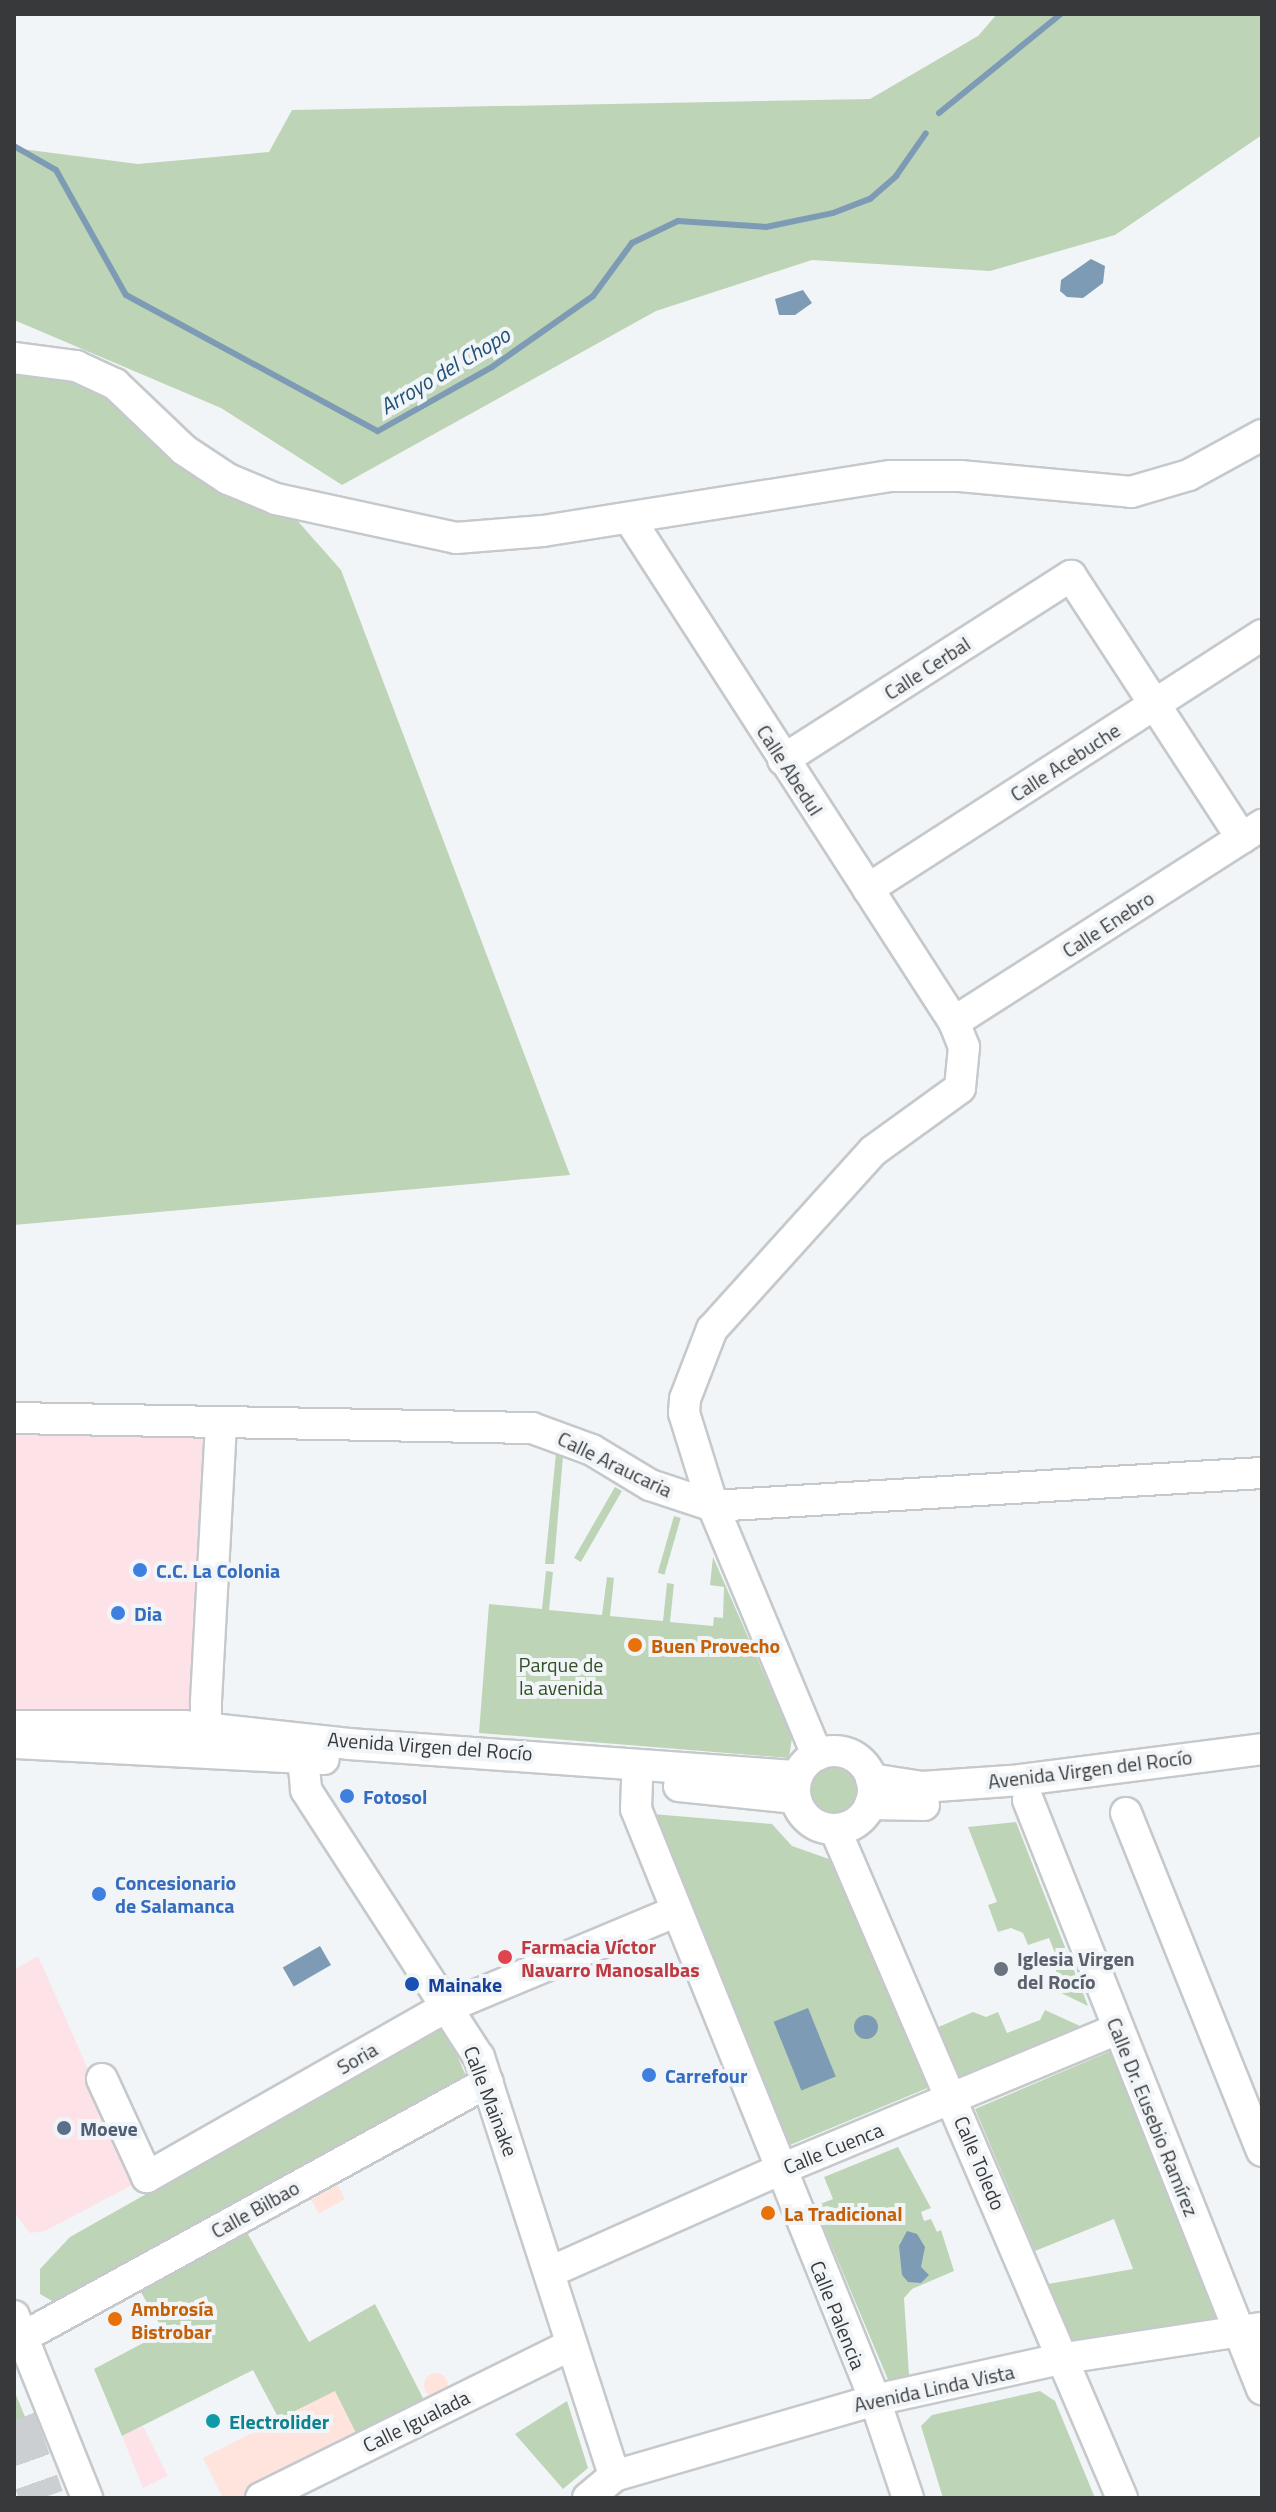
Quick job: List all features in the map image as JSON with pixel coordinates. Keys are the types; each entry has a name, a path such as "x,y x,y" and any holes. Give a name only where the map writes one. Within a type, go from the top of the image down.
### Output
{"street":[{"path":"14,358 76,366 115,384 184,450 228,479 321,511 456,538 629,518 891,476 960,476 1131,492 1189,475 1262,435"},
{"name":"Calle Abedul","path":"629,518 954,1022 964,1047 960,1088"},
{"name":"Calle Cerbal","path":"783,760 1071,576 1154,705"},
{"name":"Calle Acebuche","path":"868,889 1262,635"},
{"path":"1154,705 1252,831"},
{"name":"Calle Enebro","path":"954,1022 1252,831"},
{"path":"803,1776 836,1751 854,1757 871,1792 857,1822 835,1829 806,1818 803,1776 684,1413 695,1364 712,1329 873,1151 960,1088 977,1060 975,1022 979,1006"},
{"name":"Calle Araucaria","path":"14,1418 532,1428 592,1450 650,1485 713,1506 1262,1473"},
{"path":"65,1746 82,1738 194,1741 206,1727 221,1422"},
{"path":"164,1725 207,1692"},
{"path":"207,1692 236,1723 259,1731"},
{"name":"Avenida Virgen del Rocío","path":"14,1726 206,1727 349,1744 803,1776"},
{"path":"206,1727 220,1743 284,1748 303,1759"},
{"name":"Avenida Virgen del Rocío","path":"14,1743 637,1781 803,1776"},
{"name":"Avenida Virgen del Rocío","path":"871,1792 1008,1781 1262,1749"},
{"name":"Calle Mainake","path":"303,1759 306,1790 445,2008 474,2048 488,2082 614,2476"},
{"name":"Avenida Virgen del Rocío","path":"871,1792 1028,1800 1262,1767"},
{"name":"Calle Palencia","path":"637,1781 636,1809 779,2170 875,2400 908,2498"},
{"name":"Calle Dr. Eusebio Ramírez","path":"1028,1800 1118,2029 1251,2330 1262,2389"},
{"path":"1126,1813 1262,2151"},
{"name":"Calle Toledo","path":"835,1829 1065,2358 1122,2498"},
{"name":"Soria","path":"102,2079 147,2177 445,2008 675,1912"},
{"name":"Calle Cuenca","path":"550,2272 779,2170 1118,2029"},
{"name":"Calle Bilbao","path":"18,2327 488,2082"},
{"path":"18,2327 87,2498"},
{"name":"Avenida Linda Vista","path":"614,2476 875,2400 1065,2358 1251,2330"},
{"name":"Calle Igualada","path":"261,2498 571,2345"},
{"path":"588,2498 614,2476"}],"shaded area":[{"path":"14,1429 211,1436 201,1716 14,1709"},
{"name":"Moeve","path":"38,1956 138,2182 45,2231 30,2233 14,2213 14,1970"},
{"path":"334,2179 345,2199 319,2214 308,2194"},
{"path":"436,2373 447,2380 448,2385 441,2396 436,2397 425,2390 424,2385 431,2374"},
{"path":"335,2391 359,2439 242,2498 223,2498 203,2458"},
{"path":"143,2426 168,2476 143,2488 122,2436"}],"green space":[{"path":"997,14 1262,14 1262,135 1115,235 990,271 812,260 656,311 342,485 221,408 14,320 14,148 138,164 269,152 292,110 870,99 978,36"},
{"path":"14,371 64,374 107,389 295,518 341,570 570,1175 14,1225"},
{"path":"556,1453 563,1456 554,1564 545,1564"},
{"path":"615,1487 622,1491 581,1562 574,1558"},
{"path":"674,1516 681,1518 664,1575 658,1573"},
{"name":"Parque de la avenida","path":"713,1557 792,1738 789,1758 479,1733 489,1604 542,1609 546,1571 553,1572 549,1610 602,1615 607,1577 614,1578 610,1616 663,1621 667,1583 674,1584 670,1622 713,1626 714,1617 723,1618 724,1587 710,1585"},
{"path":"834,1765 852,1773 860,1791 852,1809 834,1817 816,1809 808,1791 816,1773"},
{"path":"652,1814 772,1824 792,1846 829,1859 930,2087 790,2145"},
{"path":"1016,1822 1088,2006 1055,1990 1060,1980 1054,1966 1059,1963 1049,1938 1028,1945 1023,1933 1011,1928 998,1932 988,1905 997,1902 968,1827"},
{"path":"1045,2010 1080,2026 955,2079 934,2029 973,2012 986,2017 998,2012 1007,2033 1040,2020"},
{"path":"444,2026 467,2078 250,2199 52,2301 40,2294 40,2269 70,2237"},
{"path":"1111,2051 1219,2319 1074,2344 1048,2284 1133,2269 1114,2219 1035,2251 975,2109"},
{"path":"898,2147 931,2208 921,2212 924,2221 931,2219 937,2232 941,2230 954,2271 912,2289 904,2298 909,2375 889,2382 815,2206 833,2199 824,2177"},
{"path":"245,2229 309,2342 375,2304 426,2404 359,2439 335,2391 279,2419 253,2370 122,2436 94,2369 164,2332 138,2287"},
{"path":"14,2390 39,2451 30,2454 14,2414"},
{"path":"1040,2391 1055,2401 1095,2498 943,2498 921,2426 932,2415"},
{"path":"567,2401 588,2468 563,2489 515,2434"}],"water":[{"path":"1091,259 1105,266 1103,283 1083,298 1067,297 1060,291 1061,280"},
{"path":"803,290 812,303 795,315 779,315 775,299"},
{"path":"320,1946 331,1965 294,1987 283,1968"},
{"path":"808,2008 836,2077 801,2090 774,2022"},
{"path":"866,2015 875,2018 878,2027 875,2036 866,2039 857,2036 854,2027 857,2018"},
{"path":"907,2231 917,2234 925,2247 921,2267 929,2275 921,2283 908,2282 902,2275 899,2246"}],"waterway":[{"name":"Arroyo del Chopo","path":"939,113 1061,14"},
{"name":"Arroyo del Chopo","path":"14,146 56,170 126,295 378,431 492,367 593,296 632,243 678,221 766,227 833,213 870,199 896,176 926,133"}],"tunnel":[{"path":"14,2420 42,2498"}],"place":[{"name":"C.C. La Colonia","path":"140,1570"},
{"name":"Dia","path":"118,1613"},
{"name":"Buen Provecho","path":"635,1645"},
{"name":"Fotosol","path":"347,1796"},
{"name":"Concesionario de Salamanca","path":"99,1894"},
{"name":"Farmacia Víctor Navarro Manosalbas","path":"505,1957"},
{"name":"Iglesia Virgen del Rocío","path":"1001,1969"},
{"name":"Mainake","path":"412,1984"},
{"name":"Carrefour","path":"649,2075"},
{"name":"Moeve","path":"64,2128"},
{"name":"La Tradicional","path":"768,2213"},
{"name":"Ambrosía Bistrobar","path":"115,2319"},
{"name":"Electrolider","path":"213,2421"}]}
